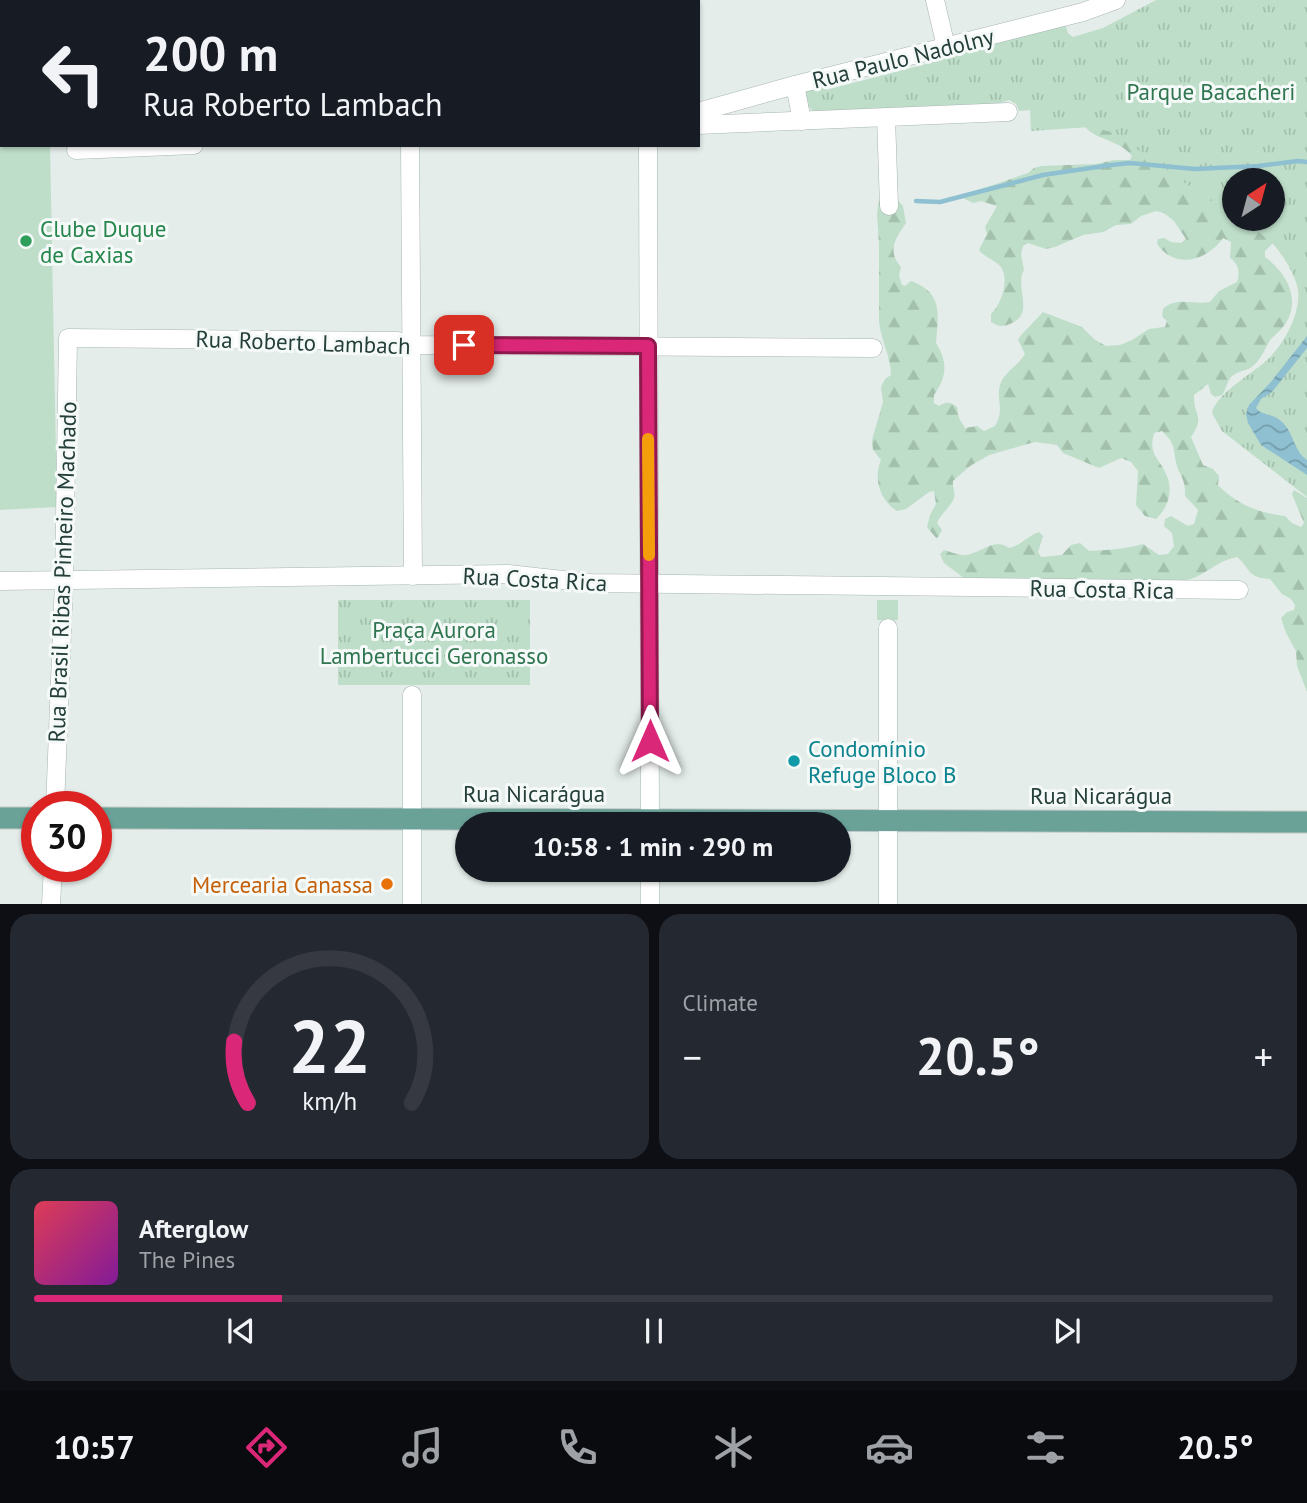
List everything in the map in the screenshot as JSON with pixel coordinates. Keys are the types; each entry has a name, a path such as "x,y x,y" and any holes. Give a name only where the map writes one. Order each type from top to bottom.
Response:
{"main road":[{"path":"0,818 21,818"},
{"name":"Rua Nicarágua","path":"112,818 455,820"},
{"name":"Rua Nicarágua","path":"851,820 1307,822"}],"street":[{"path":"934,0 946,47"},
{"name":"Rua Paulo Nadolny","path":"700,112 1112,2"},
{"path":"795,85 802,121"},
{"path":"700,125 1008,112"},
{"path":"886,117 889,206"},
{"path":"76,150 129,147"},
{"path":"410,147 413,576"},
{"path":"648,147 650,812"},
{"name":"Rua Roberto Lambach","path":"68,338 397,341 412,345 873,348"},
{"name":"Rua Brasil Ribas Pinheiro Machado","path":"56,791 64,581 68,338"},
{"name":"Rua Costa Rica","path":"0,581 508,574 590,583 1239,590"},
{"path":"888,628 888,904"},
{"path":"412,695 412,904"},
{"path":"51,904 52,882"},
{"path":"650,882 650,904"}],"green space":[{"name":"Parque Bacacheri","path":"1156,0 1307,0 1307,497 1222,431 1212,413 1226,392 1265,362 1278,347 1297,309 1298,290 1292,272 1276,247 1256,231 1285,231 1285,168 1222,168 1222,209 1112,132 1090,127 1031,131 1030,110 1019,111 1016,104 1009,100 997,104 819,112 803,102 805,90 823,81 826,90 930,63 928,54 1064,21 1068,33 1073,37 1103,28"},
{"path":"1095,119 1222,198 1222,231 1266,231 1275,241 1265,251 1265,257 1279,270 1289,286 1292,304 1290,314 1258,361 1252,367 1231,377 1222,395 1215,397 1211,394 1208,384 1194,395 1198,424 1191,437 1203,465 1213,469 1219,476 1218,485 1240,502 1266,513 1285,516 1301,527 1304,523 1292,494 1294,490 1307,498 1307,692 1297,666 1296,651 1281,618 1294,610 1295,605 1270,579 1253,575 1237,557 1190,579 1150,583 965,579 944,563 940,554 944,550 964,555 998,544 1009,548 1039,532 1043,536 1038,552 1041,557 1062,555 1071,545 1080,543 1089,551 1143,544 1159,555 1168,554 1174,546 1172,533 1164,526 1165,519 1171,516 1188,526 1194,524 1198,510 1185,496 1173,445 1162,431 1154,433 1152,447 1168,480 1170,492 1164,510 1156,519 1145,516 1136,505 1138,471 1131,462 1121,458 1099,468 1063,453 1057,445 1035,442 989,455 970,466 953,481 954,498 937,523 942,530 937,539 927,527 936,504 934,491 906,509 897,511 882,495 878,482 881,460 873,450 872,440 883,402 881,387 891,375 879,320 877,213 879,201 884,194 893,195 903,206 906,223 894,245 894,256 901,267 899,276 902,285 905,286 911,281 922,286 937,306 936,343 943,357 944,376 934,395 934,403 939,406 948,403 957,407 965,428 977,426 984,431 995,426 1000,410 1000,385 1025,354 1018,340 1043,312 1082,327 1106,346 1120,345 1149,329 1165,327 1167,321 1162,316 1163,309 1168,305 1179,302 1210,302 1219,291 1237,282 1238,269 1230,258 1231,242 1223,238 1200,257 1182,260 1173,257 1157,244 1158,239 1181,243 1186,239 1174,221 1164,213 1156,211 1141,216 1131,224 1116,225 1103,232 1083,235 1055,247 1046,249 1028,243 1023,246 1022,312 1019,318 1006,325 999,326 991,322 991,314 1003,292 1004,273 996,262 979,250 987,234 985,227 997,206 981,201 973,203 963,198 963,195 1041,166 1130,160 1132,156 1127,150 1093,134 1084,125"},
{"name":"Clube Duque de Caxias","path":"0,147 50,147 57,507 0,510"},
{"name":"Praça Aurora Lambertucci Geronasso","path":"338,600 530,600 530,685 338,685"},
{"path":"877,600 898,600 898,620 877,620"}],"water":[{"path":"1307,336 1307,348 1256,408 1278,418 1289,430 1302,456 1307,460 1307,475 1261,445 1248,423 1246,414 1249,405"}],"waterway":[{"path":"916,201 940,202 1043,175 1130,163 1195,169 1307,162"}],"slow traffic":[{"path":"648,439 649,555"}],"place":[{"name":"Clube Duque de Caxias","path":"26,241"},
{"name":"Condomínio Refuge Bloco B","path":"794,761"},
{"name":"Mercearia Canassa","path":"387,884"}],"route":[{"path":"464,345 648,346 650,741"}]}
